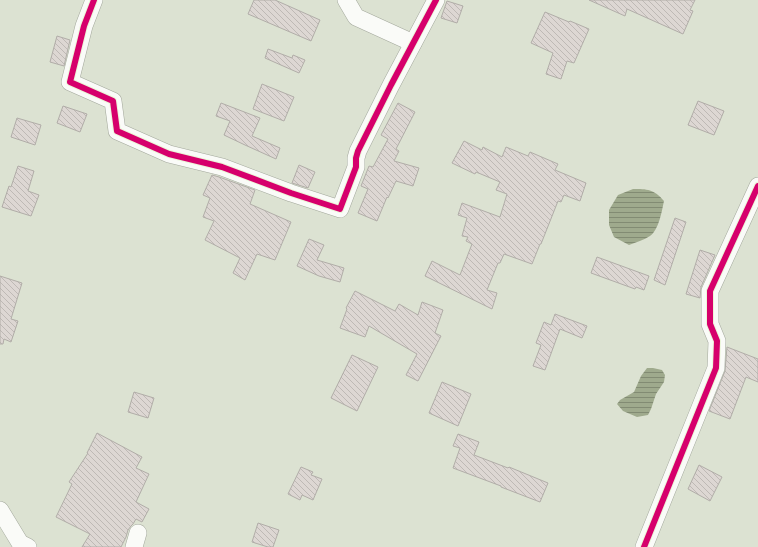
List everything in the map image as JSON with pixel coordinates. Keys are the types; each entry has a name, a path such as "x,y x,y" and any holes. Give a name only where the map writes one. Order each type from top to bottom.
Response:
{"street":[{"path":"94,0 84,26 70,82 113,101 117,131 169,154 222,167 291,193 340,209 356,167 358,150 436,0"},
{"path":"346,0 356,17 413,43"},
{"path":"644,547 716,368 717,341 710,324 710,291 758,186"},
{"path":"0,510 20,543 28,547"}],"shaded area":[{"path":"633,189 650,190 664,201 660,220 653,233 645,239 629,245 614,237 609,225 609,210 618,195"},
{"path":"647,368 662,370 665,375 664,382 656,394 648,415 637,417 623,411 617,404 620,400 634,392 641,376"}],"building":[{"path":"254,0 275,0 320,20 311,41 248,14"},
{"path":"589,0 695,0 690,10 693,11 683,34 627,9 625,16"},
{"path":"447,1 463,6 457,23 441,18"},
{"path":"545,12 589,29 574,63 567,61 561,79 546,74 553,53 531,43"},
{"path":"57,36 70,40 64,66 50,62"},
{"path":"268,49 292,58 293,55 305,60 299,73 265,58"},
{"path":"262,84 294,97 284,121 253,109"},
{"path":"698,101 724,111 714,135 688,125"},
{"path":"221,103 260,118 252,136 280,148 276,159 224,135 230,121 216,116"},
{"path":"398,103 415,112 396,149 399,151 394,161 419,168 413,186 396,181 388,198 387,197 377,221 358,213 368,189 361,186 369,166 373,167 388,139 381,135"},
{"path":"63,106 87,114 80,132 57,123"},
{"path":"17,118 41,125 35,145 11,137"},
{"path":"464,141 482,150 483,147 502,157 506,147 528,156 530,152 558,164 555,170 586,183 580,201 564,195 561,202 558,201 532,264 504,254 500,263 498,263 487,290 497,293 492,309 425,276 432,261 460,275 472,244 466,241 468,237 462,236 467,218 458,215 462,203 500,217 507,194 496,190 500,182 476,172 475,174 452,163"},
{"path":"299,165 315,172 308,188 292,183"},
{"path":"18,166 34,171 28,191 39,195 31,216 2,207"},
{"path":"212,175 255,190 250,204 291,222 275,260 257,254 245,280 233,273 240,258 205,240 214,221 203,217 210,198 203,195"},
{"path":"675,218 686,222 665,285 654,280"},
{"path":"309,239 324,245 317,260 344,268 340,282 319,276 297,266"},
{"path":"700,250 715,255 701,287 700,298 686,294"},
{"path":"597,257 649,276 644,290 636,287 635,289 591,273"},
{"path":"0,276 22,283 11,319 18,321 11,342 4,339 3,344 0,344"},
{"path":"355,291 395,311 399,304 418,315 422,302 443,310 435,333 441,336 418,381 406,375 417,354 369,326 365,337 340,328 347,309 346,308"},
{"path":"555,314 587,326 582,338 560,329 545,370 533,366 541,345 536,343 544,322 551,325"},
{"path":"727,347 758,359 758,382 746,377 730,419 709,411 725,371"},
{"path":"352,355 378,367 357,411 331,398"},
{"path":"442,382 471,394 458,426 429,413"},
{"path":"134,392 154,398 148,418 128,412"},
{"path":"97,433 142,457 136,468 149,474 136,502 149,509 142,522 136,519 128,530 121,547 82,547 90,534 56,517 72,484 69,482 88,453"},
{"path":"458,434 479,442 474,455 548,483 540,502 453,468 460,448 453,446"},
{"path":"699,465 722,477 710,501 688,489"},
{"path":"301,467 313,472 311,475 322,479 313,500 302,495 300,500 288,494"},
{"path":"258,523 279,530 273,547 252,542"}],"cycle path":[{"path":"94,0 84,26 70,82 113,101 117,131 169,154 222,167 291,193 340,209 356,167 358,151 436,0"},
{"path":"644,547 716,368 717,341 710,324 710,291 758,186"}]}
